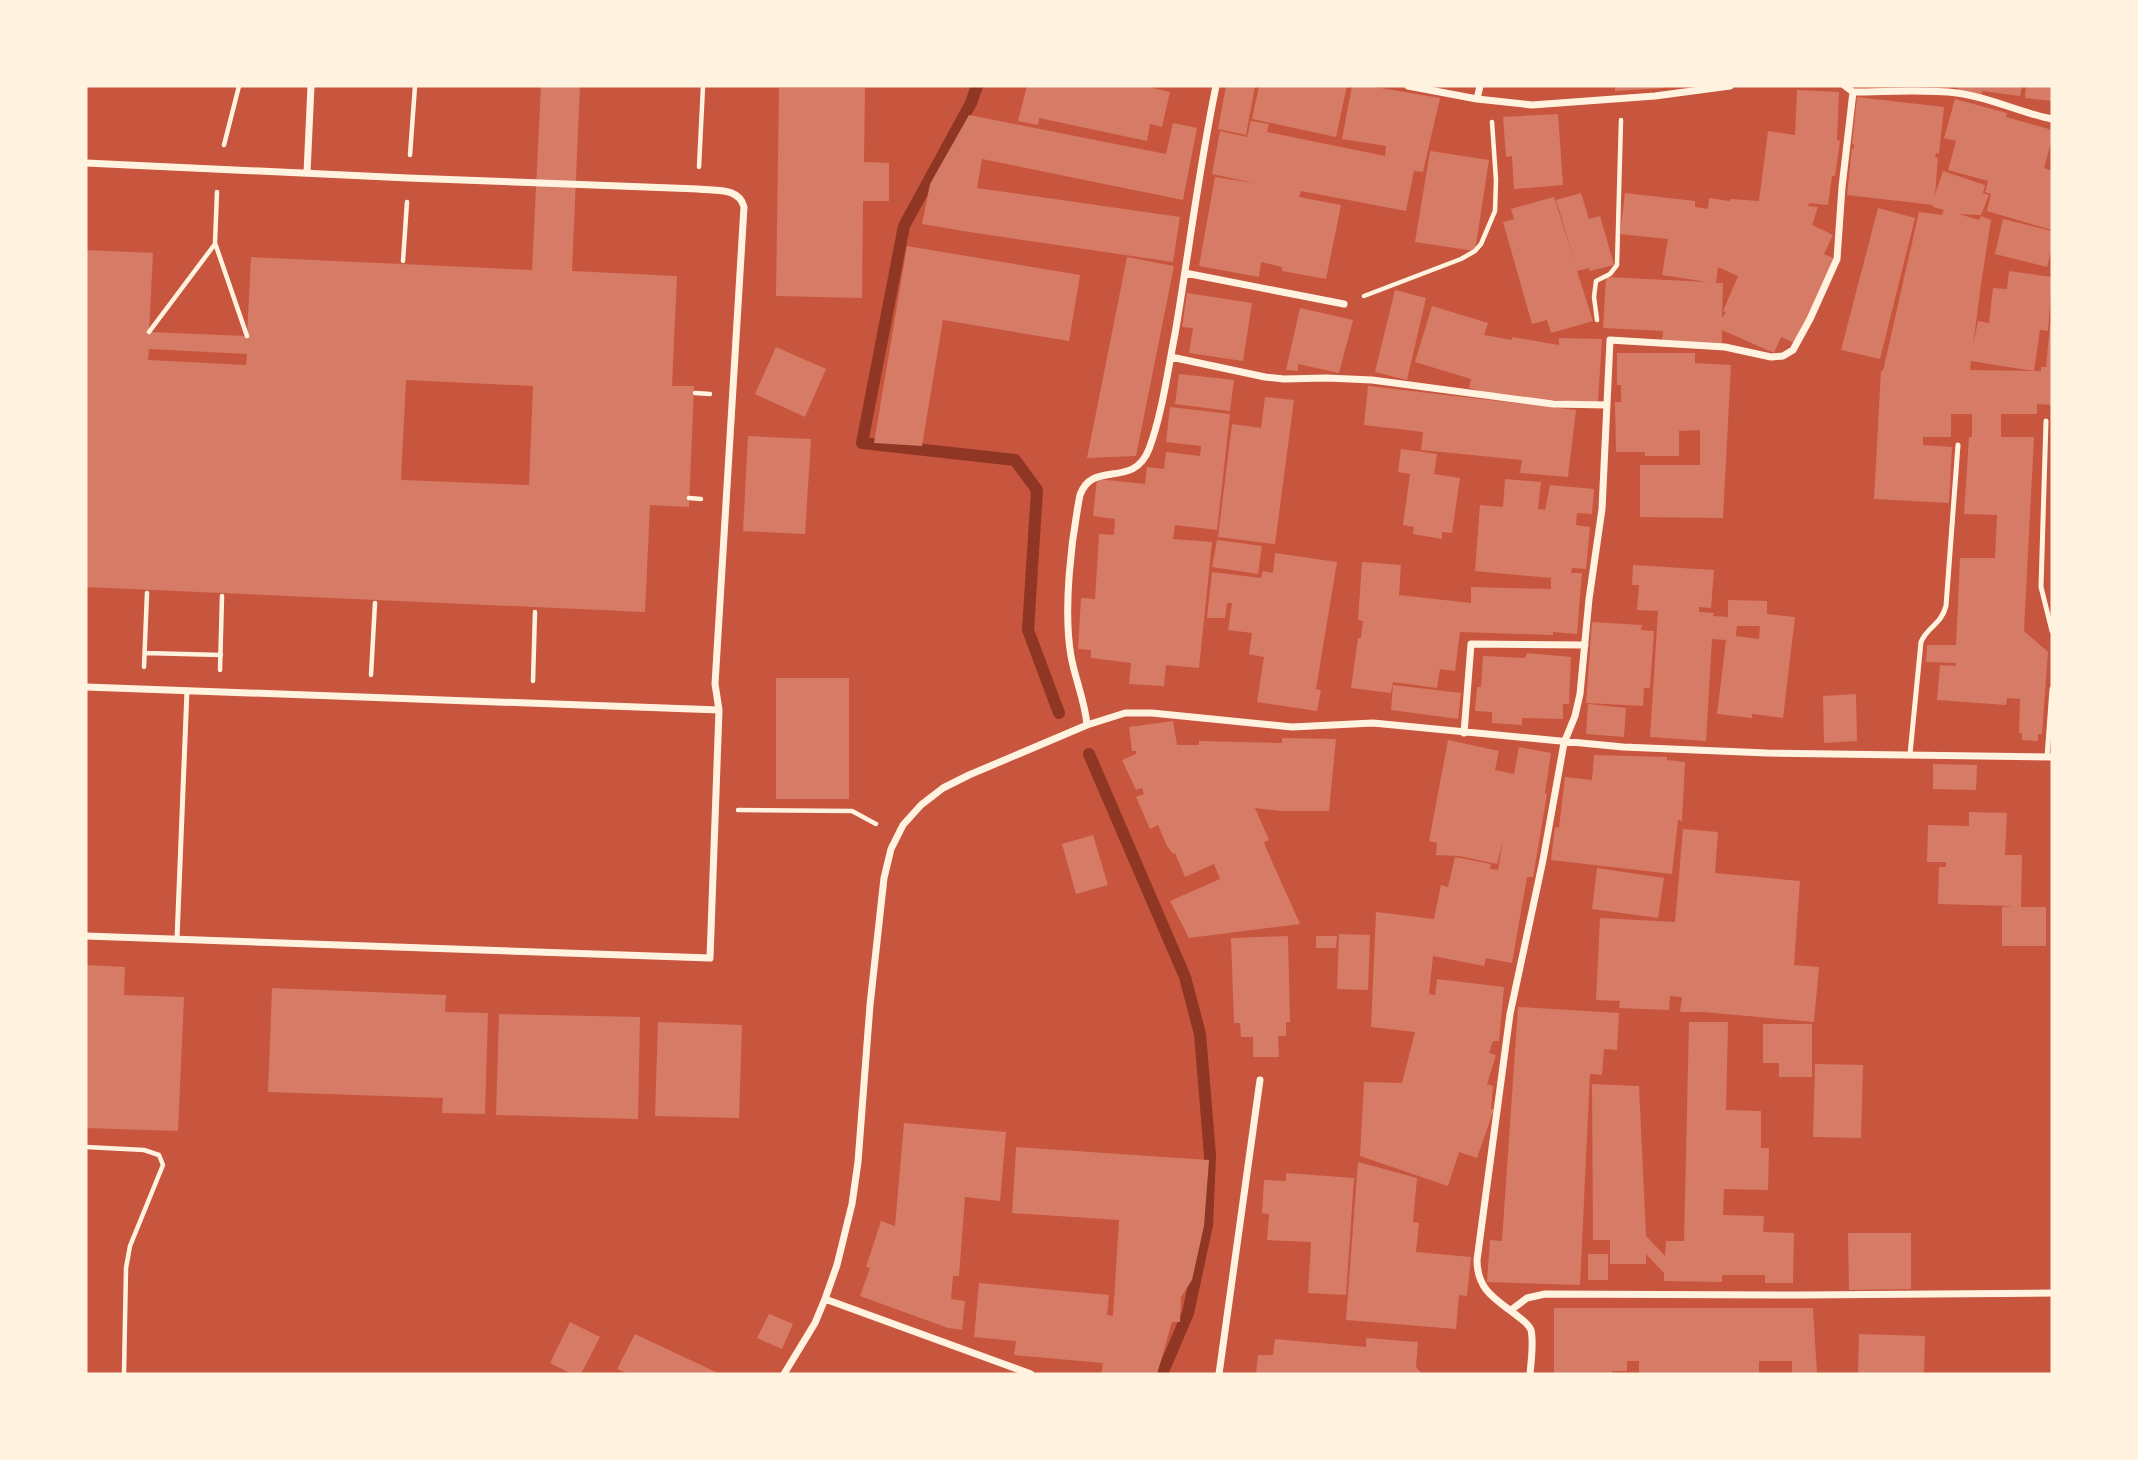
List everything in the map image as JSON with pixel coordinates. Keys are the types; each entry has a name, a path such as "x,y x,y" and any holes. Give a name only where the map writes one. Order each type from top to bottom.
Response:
{"street":[{"path":"307,173 311,86"},
{"path":"1087,724 1071,656 1069,631 1071,567 1080,495 1083,485 1090,478 1131,470 1141,464 1155,431 1171,357 1216,86"},
{"path":"1408,86 1477,99 1532,104 1621,99 1730,86"},
{"path":"1477,99 1480,86"},
{"path":"1845,86 1853,92 1958,93 2052,119"},
{"path":"1530,1374 1530,1329 1481,1284 1477,1273 1477,1260 1510,1014 1543,860 1564,743 1577,705 1602,509 1610,340 1725,347 1771,357 1783,356 1793,350 1837,259 1853,92"},
{"path":"86,163 698,189 737,193 742,198 744,207 715,684 719,710 710,958 86,936"},
{"path":"1185,273 1344,304"},
{"path":"1171,357 1265,377 1294,380 1327,377 1372,380 1541,402 1607,405"},
{"path":"1464,733 1471,644 1585,645"},
{"path":"86,687 719,710"},
{"path":"784,1374 815,1323 825,1299 842,1246 855,1183 884,878 891,849 911,815 943,788 969,775 1087,724 1125,713 1152,713 1292,727 1373,723 1564,743 1767,753 2050,757"},
{"path":"1219,1374 1260,1080"},
{"path":"1511,1310 1527,1298 1545,1294 1802,1296 2052,1293"},
{"path":"825,1299 1031,1374"}],"lane":[{"path":"2046,421 2041,587 2052,631"},
{"path":"1910,754 1921,642 1923,636 1940,622 1946,606 1958,446"},
{"path":"2050,757 2052,688"},
{"path":"177,939 187,690"}],"path":[{"path":"239,86 217,170 215,243 247,336"},
{"path":"403,261 415,86"},
{"path":"698,189 703,86"},
{"path":"1610,340 1600,330 1594,289 1596,281 1610,274 1617,265 1621,99"},
{"path":"1344,304 1461,258 1475,251 1481,244 1491,222 1496,201 1491,129 1493,101"},
{"path":"149,332 215,243"},
{"path":"142,689 146,593"},
{"path":"220,692 222,596"},
{"path":"370,697 375,604"},
{"path":"532,703 535,612"},
{"path":"145,653 220,655"},
{"path":"716,809 852,811 897,836"},
{"path":"86,1147 144,1150 159,1155 163,1165 130,1246 126,1268 124,1374"}],"building":[{"path":"541,86 580,86 572,271 677,276 672,386 694,386 689,507 650,505 645,612 86,587 86,250 153,253 149,332 247,336 251,257 532,270","holes":["149,349 247,354 246,365 148,360","406,380 533,386 529,485 401,480"]},
{"path":"1027,86 1154,86 1153,88 1170,92 1162,127 1150,124 1147,141 1039,118 1038,125 1018,121"},
{"path":"1226,86 1255,86 1246,135 1218,129"},
{"path":"1259,86 1347,86 1336,137 1252,119"},
{"path":"1352,86 1369,86 1440,98 1423,172 1414,171 1406,211 1301,191 1299,197 1341,205 1326,279 1282,271 1282,267 1261,262 1259,277 1199,266 1215,177 1254,183 1212,174 1220,131 1247,137 1251,121 1269,124 1267,132 1385,156 1386,146 1342,139"},
{"path":"1615,86 1664,86 1665,88 1615,91"},
{"path":"1958,86 2022,86 2020,96 1982,91 1982,94 1958,90"},
{"path":"2026,86 2052,86 2052,101 2025,98"},
{"path":"779,88 865,88 864,162 889,163 889,201 863,201 862,298 776,296"},
{"path":"1797,90 1839,92 1837,140 1840,141 1828,205 1809,203 1808,206 1818,207 1812,225 1833,235 1824,254 1835,259 1797,344 1781,337 1774,353 1722,330 1722,345 1662,343 1663,331 1603,328 1606,277 1708,282 1662,275 1668,239 1620,234 1625,193 1695,201 1695,207 1708,209 1709,198 1759,201 1768,131 1795,135","holes":["1718,267 1738,276 1723,311 1726,312 1722,318 1723,283 1716,283"]},
{"path":"1857,97 1944,107 1939,154 1936,153 1935,157 1938,158 1935,195 1943,171 1985,185 1983,193 1989,195 1981,215 1959,214 1979,220 1981,216 1991,220 1973,346 1978,321 1989,323 1993,288 2007,289 2009,271 2052,277 2048,331 2040,330 2034,371 2041,371 2041,367 2046,367 2052,324 2052,405 2037,404 2037,414 2001,414 2001,437 2034,437 2024,631 2048,652 2042,734 2038,734 2038,741 2022,740 2022,733 2019,733 2020,699 2007,698 2006,705 1937,700 1940,665 1956,666 1956,663 1926,662 1927,645 1956,645 1960,558 1995,558 1997,515 1964,514 1972,414 1951,414 1951,437 1923,437 1923,445 1952,447 1949,503 1874,499 1881,371 1919,212 1942,215 1944,210 1933,205 1847,195 1852,148 1854,149 1852,144","holes":["1971,361 2034,371 1970,370"]},
{"path":"1955,99 2007,113 2006,117 2052,130 2044,168 2052,171 2052,230 1987,211 1991,194 1985,192 1988,181 1948,170 1956,141 1944,138"},
{"path":"1558,114 1563,185 1514,189 1512,156 1506,157 1503,117"},
{"path":"969,115 1166,154 1173,123 1197,128 1183,200 982,159 977,188 1180,217 1173,262 922,224 930,184"},
{"path":"1430,151 1489,160 1475,251 1415,242"},
{"path":"1581,193 1589,219 1600,216 1614,265 1577,271 1593,321 1551,333 1547,320 1532,324 1503,222 1514,219 1511,209 1554,197 1576,266 1556,200"},
{"path":"1878,208 1915,218 1880,359 1841,350"},
{"path":"2003,219 2052,231 2052,247 2047,267 1995,254"},
{"path":"907,246 1080,275 1069,341 943,320 922,446 874,443"},
{"path":"1127,257 1174,266 1136,456 1087,458"},
{"path":"1395,290 1426,298 1407,380 1375,372"},
{"path":"1187,293 1252,303 1243,361 1189,353 1193,328 1182,327"},
{"path":"1432,306 1488,323 1484,335 1559,345 1559,338 1602,339 1598,402 1551,400 1498,393 1497,396 1469,388 1471,379 1415,362"},
{"path":"1300,308 1353,320 1339,373 1298,364 1298,371 1286,370"},
{"path":"776,347 826,369 805,417 755,394"},
{"path":"1617,353 1695,353 1695,363 1731,365 1723,518 1640,517 1640,465 1700,465 1700,430 1679,431 1679,456 1645,456 1645,452 1616,452 1615,402 1621,402 1621,385 1617,385"},
{"path":"1179,374 1234,380 1230,411 1175,404"},
{"path":"1368,386 1576,410 1568,477 1520,473 1522,460 1421,450 1423,432 1364,425"},
{"path":"1265,397 1294,400 1275,544 1218,537 1232,424 1261,428"},
{"path":"1170,407 1230,414 1217,530 1175,525 1173,539 1212,542 1199,668 1166,665 1164,686 1129,684 1131,663 1091,658 1091,650 1078,649 1081,598 1095,599 1099,534 1114,535 1115,519 1093,516 1097,479 1145,484 1147,467 1164,469 1166,452 1200,456 1201,446 1166,442"},
{"path":"748,436 811,439 805,534 743,531"},
{"path":"1401,449 1437,454 1434,474 1460,478 1452,533 1442,532 1442,539 1413,534 1414,527 1403,525 1410,474 1398,472"},
{"path":"1505,479 1541,482 1538,509 1545,510 1550,485 1594,489 1592,514 1577,513 1576,525 1590,527 1586,569 1572,568 1571,573 1582,573 1577,634 1460,632 1455,671 1440,669 1437,688 1393,682 1391,693 1351,688 1363,621 1358,620 1362,562 1401,565 1399,595 1471,603 1471,587 1551,589 1551,578 1475,571 1480,505 1503,507"},
{"path":"1217,540 1262,546 1258,574 1212,567"},
{"path":"1275,553 1337,562 1316,689 1321,690 1317,711 1257,702 1264,657 1249,654 1252,633 1228,630 1232,603 1227,603 1225,618 1207,618 1212,572 1261,578 1263,571 1273,573"},
{"path":"1633,565 1714,570 1711,608 1699,607 1699,612 1728,617 1728,600 1767,601 1767,614 1795,617 1783,718 1752,714 1752,718 1717,714 1726,640 1712,639 1706,741 1650,737 1658,611 1637,610 1639,585 1632,585","holes":["1737,626 1760,626 1759,639 1736,636"]},
{"path":"1592,622 1642,625 1641,630 1654,631 1650,688 1644,688 1643,706 1586,703"},
{"path":"1527,653 1571,657 1569,704 1563,704 1563,719 1522,718 1522,725 1492,723 1492,712 1475,711 1477,687 1481,687 1483,656 1525,658"},
{"path":"776,678 849,678 849,799 776,799"},
{"path":"1393,685 1461,693 1458,719 1391,710"},
{"path":"1856,694 1857,741 1824,743 1823,696"},
{"path":"1588,704 1626,708 1624,737 1586,734"},
{"path":"1173,721 1177,745 1199,745 1199,741 1282,743 1282,738 1336,739 1329,811 1255,808 1269,840 1264,842 1266,848 1300,924 1189,938 1170,901 1220,879 1214,864 1185,877 1175,853 1167,846 1158,825 1150,829 1136,797 1144,794 1142,788 1136,790 1122,760 1136,754 1136,751 1132,751 1129,727"},
{"path":"1448,740 1499,751 1495,770 1514,774 1519,747 1551,753 1533,877 1527,877 1512,963 1486,958 1484,966 1433,956 1429,994 1435,995 1437,979 1504,987 1499,1041 1493,1041 1489,1053 1496,1055 1487,1084 1493,1086 1491,1109 1494,1109 1477,1158 1459,1152 1448,1186 1360,1156 1364,1082 1402,1083 1415,1032 1371,1027 1376,912 1434,919 1441,885 1448,887 1455,857 1491,864 1490,869 1498,870 1503,840 1497,864 1459,856 1436,855 1437,843 1429,841"},
{"path":"1594,755 1667,757 1667,760 1685,762 1682,821 1678,820 1672,874 1551,860 1555,827 1559,828 1565,777 1592,780"},
{"path":"1933,764 1977,765 1976,790 1933,789"},
{"path":"1969,812 2007,813 2005,855 2022,855 2021,907 2046,907 2046,946 2002,946 2002,907 2013,906 1938,904 1939,867 1946,867 1946,862 1927,862 1928,825 1969,826"},
{"path":"1683,829 1718,832 1715,873 1800,881 1794,965 1819,967 1814,1022 1680,1012 1682,997 1670,996 1669,1010 1619,1008 1620,1001 1596,1000 1600,918 1675,922"},
{"path":"1093,835 1108,885 1076,894 1062,844"},
{"path":"1597,868 1664,878 1658,918 1592,909"},
{"path":"1339,934 1370,935 1368,990 1337,989"},
{"path":"1288,936 1290,1022 1286,1022 1286,1036 1278,1036 1279,1057 1253,1057 1253,1037 1241,1037 1240,1023 1234,1023 1231,938"},
{"path":"1316,936 1337,936 1336,948 1316,948"},
{"path":"86,965 125,967 124,995 184,997 178,1131 86,1128"},
{"path":"272,988 446,995 445,1012 488,1013 485,1114 442,1113 443,1098 268,1092"},
{"path":"1518,1007 1619,1013 1617,1050 1604,1049 1602,1075 1590,1074 1580,1285 1487,1282 1490,1240 1502,1241"},
{"path":"499,1014 640,1017 638,1119 496,1115"},
{"path":"658,1022 742,1025 739,1118 655,1116"},
{"path":"1689,1022 1728,1022 1726,1110 1761,1111 1761,1148 1769,1148 1768,1190 1724,1189 1723,1215 1764,1216 1763,1232 1794,1233 1793,1283 1765,1283 1765,1275 1722,1275 1722,1282 1664,1281 1664,1273 1646,1254 1646,1264 1610,1264 1610,1240 1593,1240 1592,1084 1639,1086 1646,1236 1665,1256 1666,1241 1684,1241"},
{"path":"1763,1024 1812,1024 1812,1077 1779,1077 1779,1063 1763,1063"},
{"path":"1815,1064 1863,1065 1861,1138 1813,1137"},
{"path":"904,1123 1006,1132 1000,1201 965,1197 959,1276 953,1276 951,1299 965,1301 962,1330 948,1328 860,1296 881,1221 895,1226"},
{"path":"1016,1147 1209,1160 1204,1226 1192,1280 1181,1297 1180,1322 1172,1322 1157,1374 1101,1374 1103,1363 1014,1355 1016,1341 974,1337 979,1283 1109,1295 1107,1315 1113,1316 1119,1220 1012,1213"},
{"path":"1358,1162 1417,1178 1413,1222 1419,1223 1416,1252 1471,1257 1467,1296 1459,1295 1456,1329 1346,1320"},
{"path":"1286,1173 1354,1178 1346,1295 1308,1293 1311,1242 1267,1240 1269,1214 1262,1213 1264,1180 1286,1181"},
{"path":"1848,1233 1911,1233 1911,1289 1849,1290"},
{"path":"1588,1254 1608,1254 1608,1280 1588,1280"},
{"path":"1554,1308 1813,1308 1817,1374 1792,1374 1792,1361 1759,1361 1759,1374 1639,1374 1639,1361 1627,1361 1627,1371 1612,1371 1612,1374 1554,1374"},
{"path":"769,1314 793,1324 782,1349 757,1338"},
{"path":"570,1322 600,1337 581,1374 572,1374 550,1363"},
{"path":"635,1334 720,1374 628,1374 617,1369"},
{"path":"1859,1334 1925,1336 1924,1374 1858,1374"},
{"path":"1366,1338 1418,1342 1416,1367 1422,1374 1256,1374 1258,1355 1273,1355 1275,1339 1366,1347"}],"waterway":[{"path":"977,86 971,103 904,226 862,443 1015,460 1037,490 1028,630 1059,713"},
{"path":"1089,754 1185,977 1200,1034 1210,1155 1207,1225 1188,1313 1162,1374"}]}
